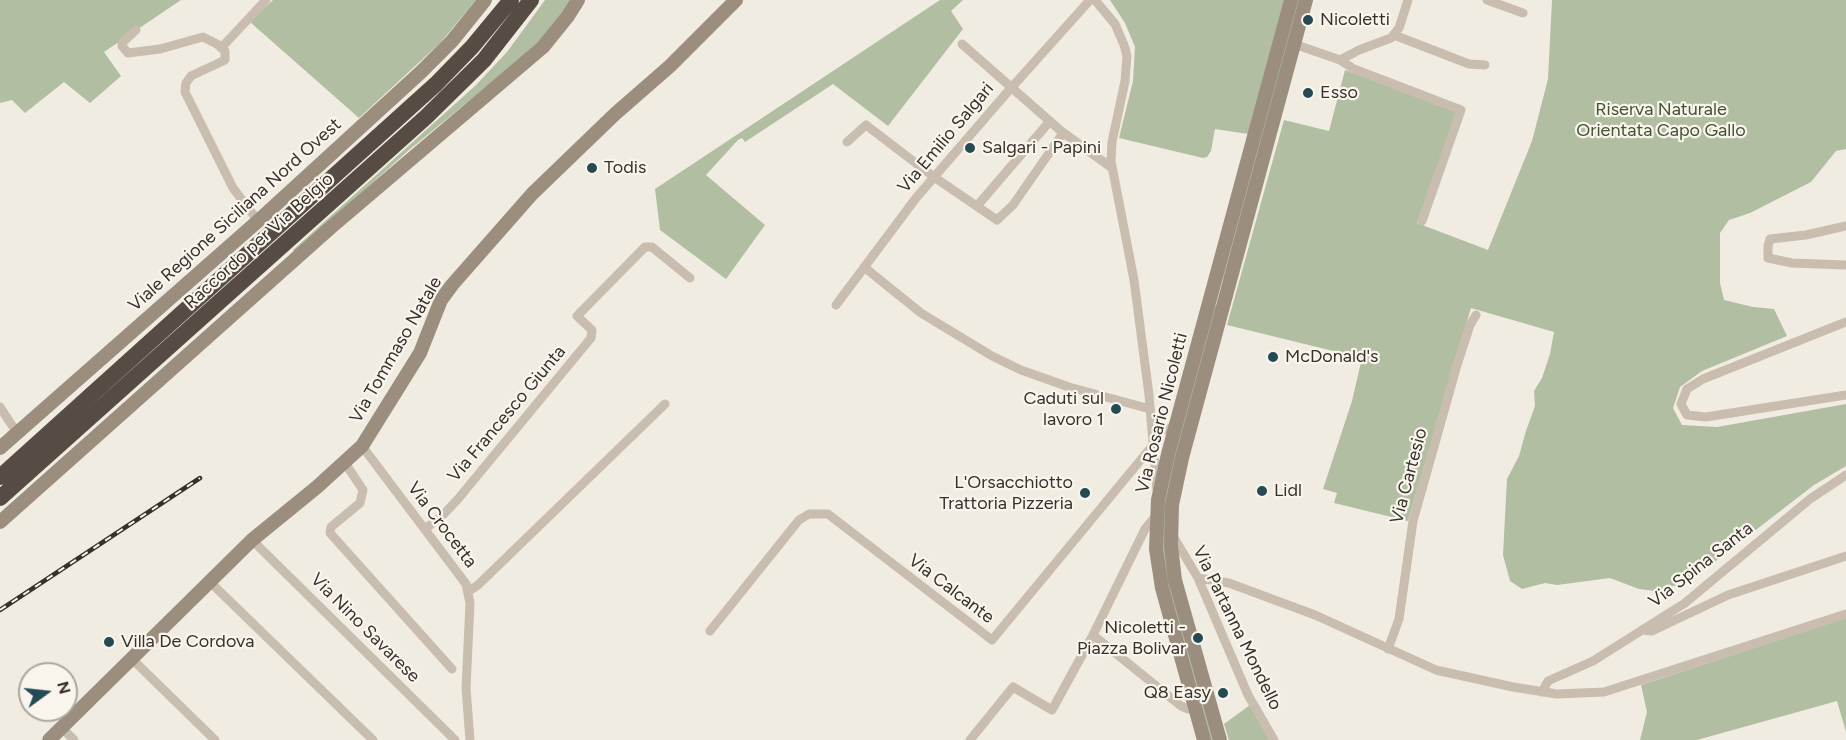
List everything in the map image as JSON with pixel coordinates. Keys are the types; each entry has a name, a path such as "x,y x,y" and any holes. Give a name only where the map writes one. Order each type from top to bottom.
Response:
{"highway":[{"name":"Raccordo per Via Belgio","path":"0,477 436,84 472,47 511,0"},
{"name":"Raccordo per Via Belgio","path":"0,498 426,117 484,60 531,0"},
{"path":"0,462 48,425 172,315 241,260"}],"street":[{"path":"222,47 266,0"},
{"name":"Viale Regione Siciliana Nord Ovest","path":"0,448 258,221 421,72 452,41 485,0"},
{"path":"0,522 338,221 535,54 557,32 578,0"},
{"name":"Via Tommaso Natale","path":"49,740 252,540 345,463 362,446 420,353 441,300 452,285 532,194 615,114 670,66 735,0"},
{"name":"Via Emilio Salgari","path":"836,305 934,177 1090,0"},
{"path":"1095,0 1115,24 1127,56 1125,81 1112,142 1112,168 1134,280 1150,409 1158,500"},
{"name":"Via Rosario Nicoletti","path":"1204,740 1162,588 1156,549 1156,516 1176,424 1291,0"},
{"name":"Via Rosario Nicoletti","path":"1220,740 1176,585 1171,558 1170,530 1176,481 1306,0"},
{"path":"1340,60 1394,35 1400,28 1408,0"},
{"path":"1487,0 1522,13"},
{"path":"136,30 122,43 128,54 160,50 203,37 222,47 226,54 225,60 194,74 186,83 185,92 233,188 258,221"},
{"path":"1394,35 1469,64 1485,65"},
{"path":"962,44 1063,133 1112,168"},
{"path":"1294,44 1340,60 1354,69 1461,110 1422,221"},
{"path":"977,206 1050,121"},
{"path":"846,142 866,125 934,177 997,220 1013,205 1063,133"},
{"path":"1846,226 1806,235 1770,239 1768,258 1792,262 1846,265"},
{"name":"Via Francesco Giunta","path":"425,529 458,499 591,339 592,330 577,316 645,248 656,250 690,278"},
{"path":"1219,266 1218,275 1223,282 1227,281 1233,269"},
{"path":"864,267 921,313 992,356 1021,370 1069,387 1150,409"},
{"path":"1208,305 1213,300 1219,301 1221,314"},
{"name":"Via Cartesio","path":"1388,649 1399,619 1413,521 1457,365 1470,325 1476,315"},
{"path":"1846,322 1703,379 1687,389 1681,404 1687,416 1706,417 1846,395"},
{"path":"468,591 478,585 666,404"},
{"path":"0,407 17,433"},
{"path":"1151,421 1157,428 1163,430 1176,424"},
{"name":"Via Calcante","path":"710,631 799,520 809,514 828,514 992,640 1153,445"},
{"name":"Via Crocetta","path":"362,446 460,576 468,591 470,603 466,688 470,740"},
{"path":"345,463 363,490 360,503 331,527 330,533 452,669"},
{"name":"Via Spina Santa","path":"1542,692 1548,681 1593,661 1685,603 1810,498 1846,475"},
{"path":"970,740 1013,687 1053,710 1093,635 1144,529 1156,516"},
{"name":"Via Partanna Mondello","path":"1170,530 1198,578 1248,695 1274,740"},
{"name":"Via Nino Savarese","path":"252,540 455,740"},
{"path":"1642,630 1652,631 1728,595 1846,556"},
{"path":"1198,578 1228,583 1315,615 1436,670 1542,692 1575,694 1604,692 1846,614"},
{"path":"210,582 372,740"},
{"path":"1093,635 1181,706 1196,709"},
{"path":"131,658 214,740"},
{"path":"62,727 74,740"}],"green space":[{"path":"0,0 181,0 104,52 121,76 90,103 64,82 25,113 12,100 0,103"},
{"path":"273,0 476,0 441,42 359,118 250,22"},
{"path":"545,0 571,0 563,14 538,44 409,150 295,252 293,250 476,85 507,52"},
{"path":"940,0 963,0 951,11 963,29 888,126 833,84 745,142 742,138 738,140 706,175 765,225 726,279 660,230 655,189"},
{"path":"1110,0 1284,0 1248,134 1215,129 1211,151 1207,157 1203,158 1119,138 1133,81 1135,47 1125,23"},
{"path":"1297,0 1302,0 1225,278 1223,278"},
{"name":"Riserva Naturale Orientata Capo Gallo","path":"1552,0 1846,0 1846,149 1836,151 1811,182 1750,213 1729,220 1720,233 1720,283 1724,300 1774,309 1787,336 1702,371 1680,387 1673,408 1682,425 1717,427 1846,404 1846,466 1814,485 1685,583 1655,591 1639,589 1610,578 1557,585 1545,583 1522,589 1510,581 1503,555 1507,479 1519,456 1535,406 1534,391 1542,378 1554,332 1471,308 1408,521 1334,503 1337,493 1323,489 1352,401 1362,358 1227,325 1284,120 1329,131 1345,70 1457,112 1417,223 1488,250 1532,141 1548,79"},
{"path":"1214,306 1217,306 1180,444 1168,573 1215,740 1210,740 1169,597 1162,559 1163,495"},
{"path":"1846,618 1846,732 1837,701 1697,740 1640,740 1647,712 1641,685"},
{"path":"1250,705 1270,740 1229,740 1224,724"}],"railway":[{"path":"0,610 200,478"}],"place":[{"name":"Nicoletti","path":"1308,20"},
{"name":"Esso","path":"1308,93"},
{"name":"Salgari - Papini","path":"970,148"},
{"name":"Todis","path":"592,168"},
{"name":"McDonald's","path":"1273,357"},
{"name":"Caduti sul lavoro 1","path":"1116,409"},
{"name":"Lidl","path":"1262,491"},
{"name":"L'Orsacchiotto Trattoria Pizzeria","path":"1085,493"},
{"name":"Nicoletti - Piazza Bolivar","path":"1198,638"},
{"name":"Villa De Cordova","path":"109,642"},
{"name":"Q8 Easy","path":"1223,693"}]}
